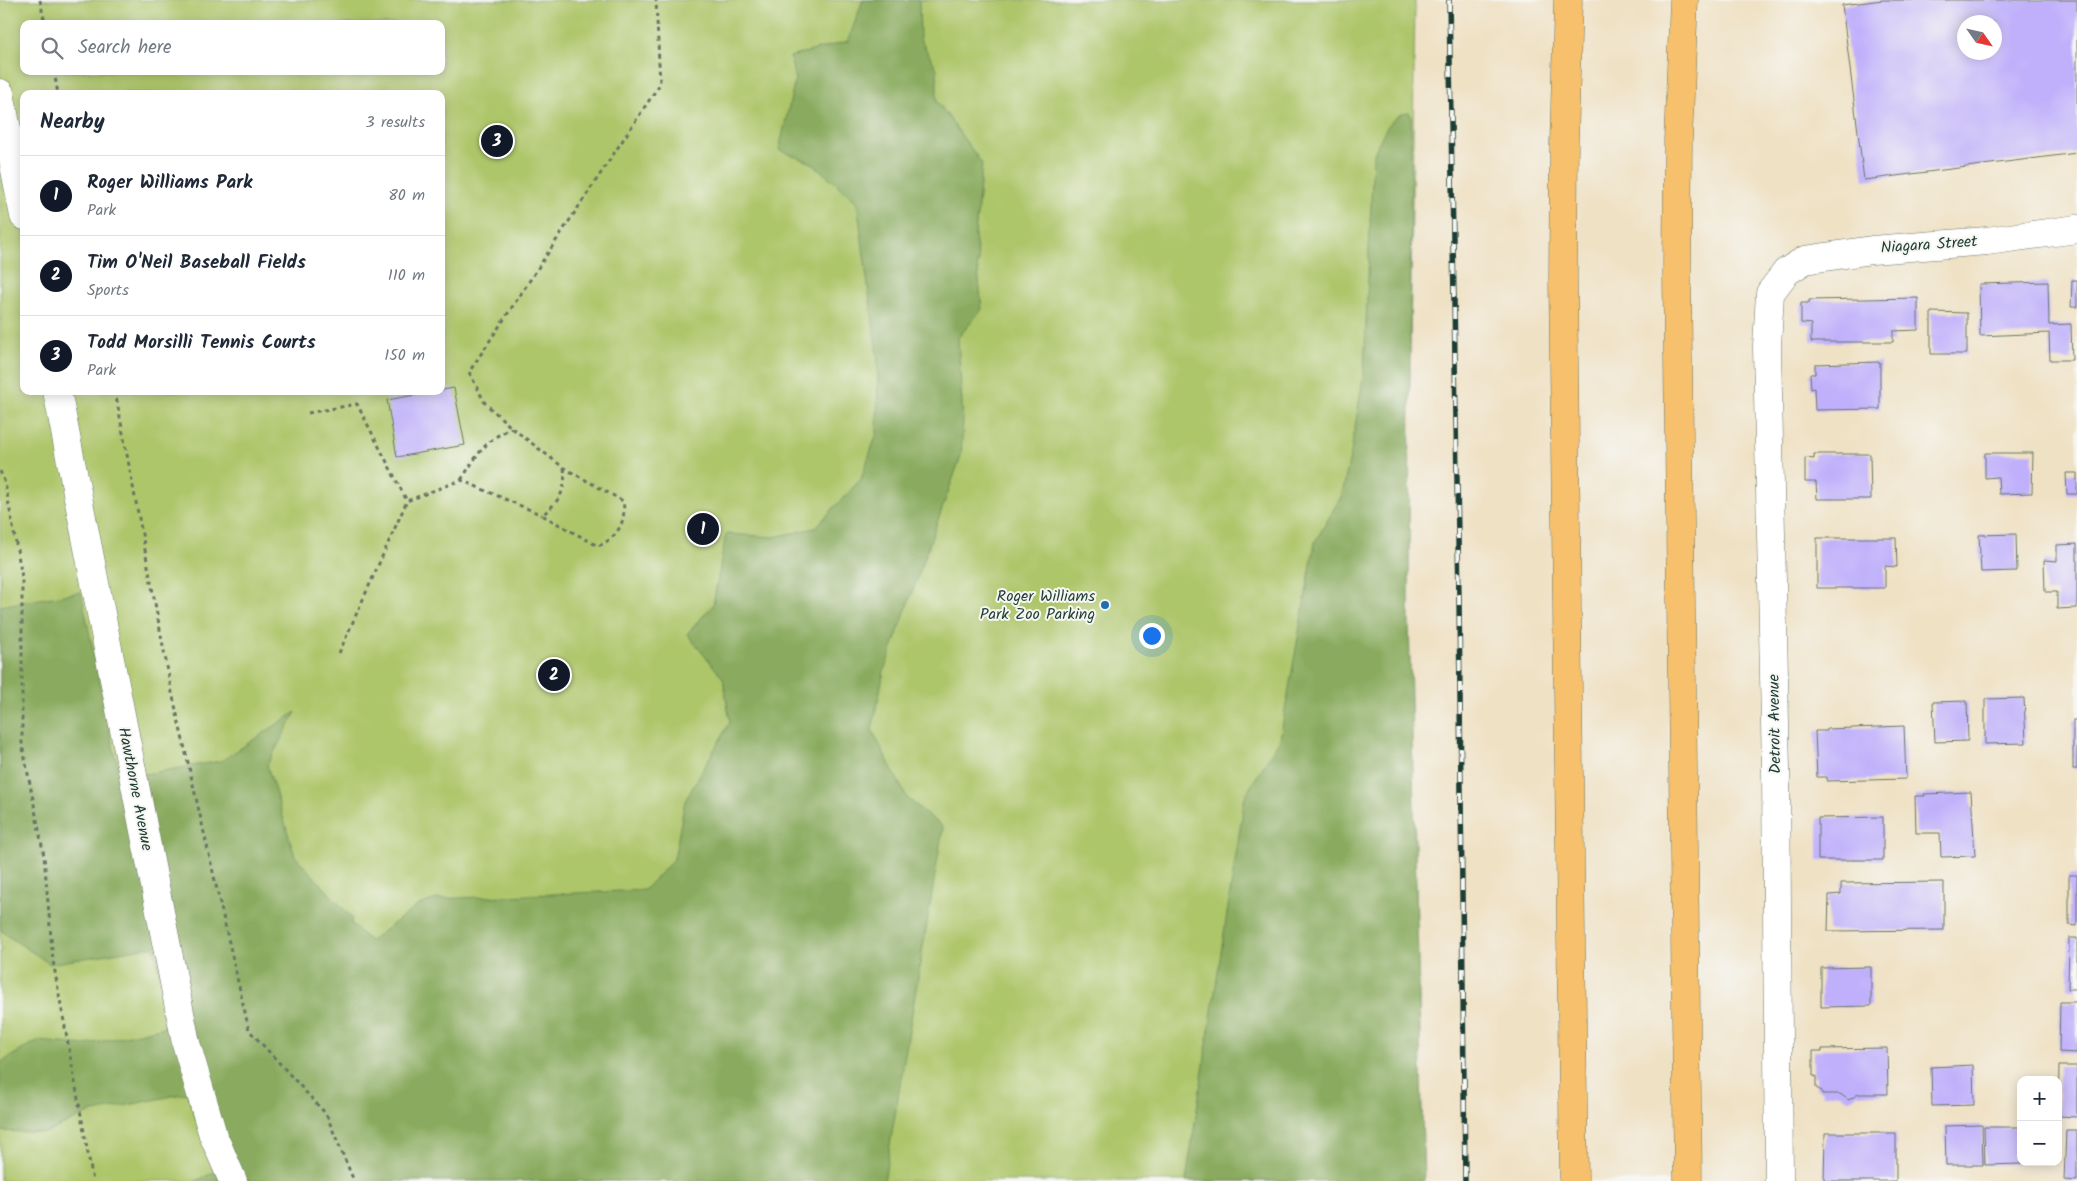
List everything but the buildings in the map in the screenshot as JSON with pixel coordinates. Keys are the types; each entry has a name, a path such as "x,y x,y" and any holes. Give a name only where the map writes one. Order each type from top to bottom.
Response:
{"highway":[{"path":"1568,0 1563,279 1574,1181"},
{"path":"1684,0 1678,140 1677,274 1688,1181"}],"street":[{"path":"0,93 20,196"},
{"name":"Niagara Street","path":"1786,272 1805,260 1872,250 1987,241 2077,229"},
{"name":"Detroit Avenue","path":"1779,1181 1776,770 1767,346 1770,293 1786,272"},
{"name":"Hawthorne Avenue","path":"58,395 186,1044 213,1135 233,1181"}],"path":[{"path":"40,0 43,20"},
{"path":"461,480 542,515 598,546 610,541 619,529 625,513 623,501 564,468 512,428 485,403 469,372 660,84 656,0"},
{"path":"55,75 57,90"},
{"path":"116,395 171,688 249,1030 326,1114 354,1181"},
{"path":"308,413 356,404 408,501"},
{"path":"339,653 408,501 461,480 481,450 496,435 512,428"},
{"path":"542,515 553,507 560,496 566,482 564,468"},
{"path":"0,471 22,577 22,743 44,856 52,961 93,1181"}],"green space":[{"path":"0,0 1415,0 1409,422 1274,1181 0,1181"},
{"path":"863,0 919,0 920,39 937,69 937,101 982,164 975,236 982,309 958,338 963,420 961,456 884,671 872,730 907,798 943,827 884,1181 195,1181 215,1172 187,1093 89,1113 46,1133 0,1131 0,1063 37,1041 86,1045 169,1026 154,946 50,964 0,929 0,606 81,592 114,752 122,778 221,761 296,712 267,765 295,856 352,918 351,924 370,941 419,905 437,899 644,890 674,859 685,801 730,722 723,678 687,634 713,605 726,534 774,537 815,528 861,479 877,433 878,362 857,202 812,163 779,150 795,80 790,57 848,41"},
{"path":"1409,112 1411,118 1409,621 1424,1181 1186,1181 1245,796 1280,739 1315,542 1342,495 1351,452 1364,371 1373,156 1382,135 1390,123 1402,114"}],"railway":[{"path":"1449,0 1459,598 1465,1181"}],"place":[{"name":"Todd Morsilli Tennis Courts","path":"497,141"},
{"name":"Roger Williams Park","path":"703,529"},
{"name":"Roger Williams Park Zoo Parking","path":"1105,605"},
{"name":"Tim O'Neil Baseball Fields","path":"554,675"}]}
